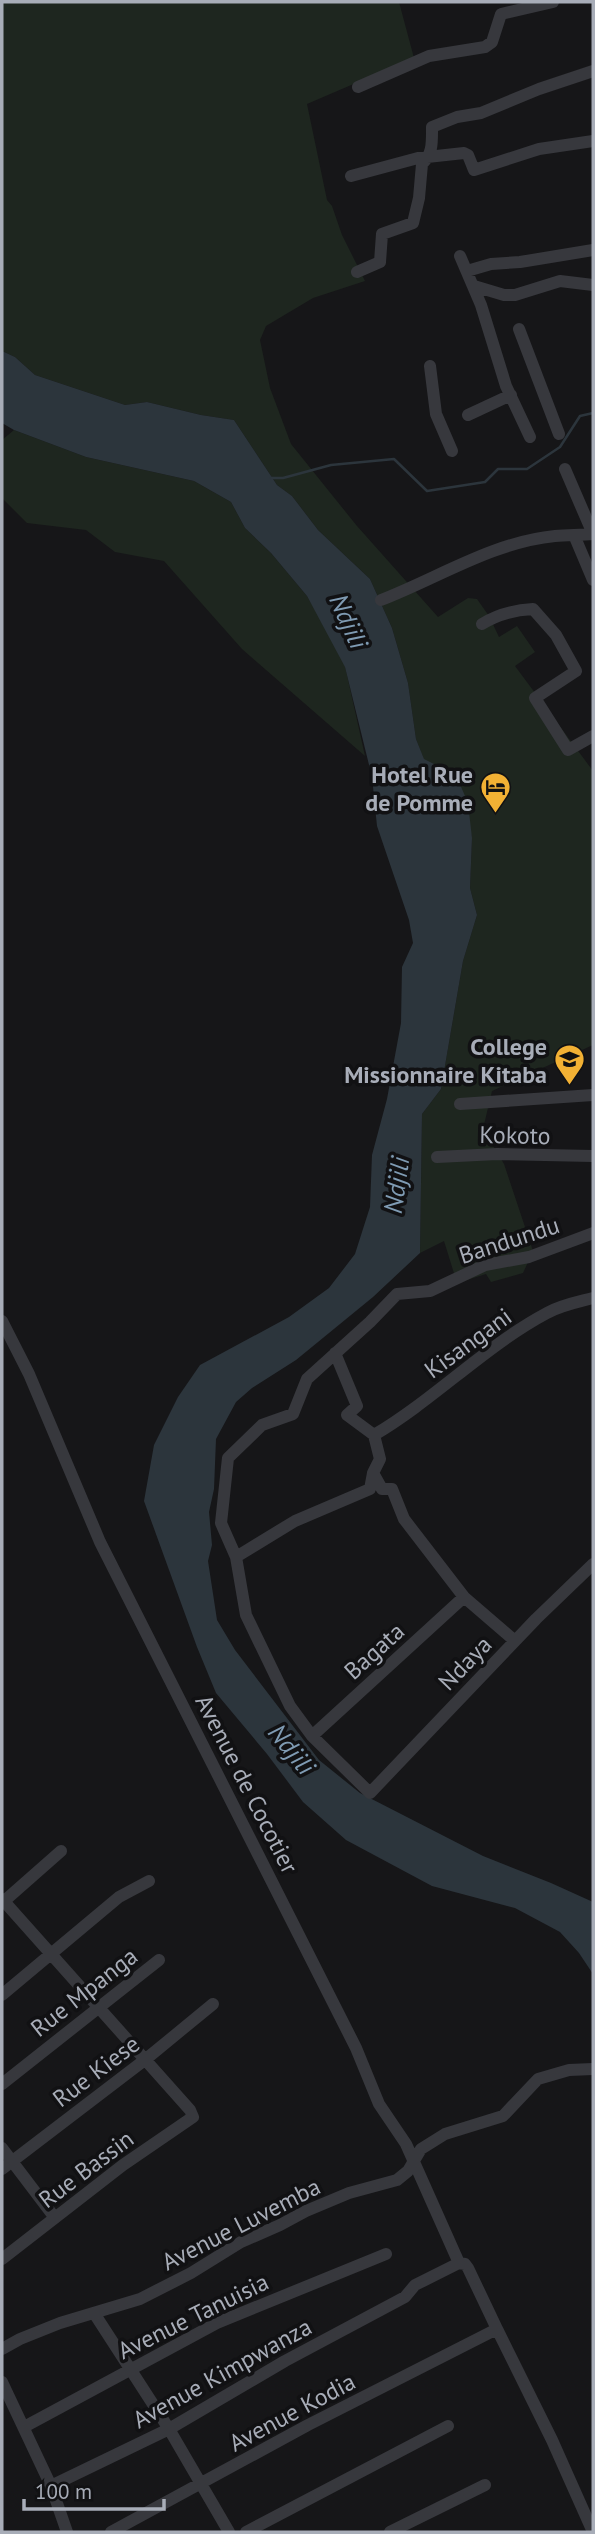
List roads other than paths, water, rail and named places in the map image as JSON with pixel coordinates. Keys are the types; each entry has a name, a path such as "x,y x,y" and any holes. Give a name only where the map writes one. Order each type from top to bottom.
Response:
{"street":[{"path":"358,87 429,56 485,47 492,42 500,14 553,2"},
{"path":"357,272 380,262 382,234 413,223 419,198 422,164 428,158 431,148 432,127 457,117 481,113 539,89 593,71"},
{"path":"351,176 418,158 464,153 468,155 474,170 539,149 593,141"},
{"path":"467,271 491,264 593,250"},
{"path":"460,256 474,286 511,395 530,438"},
{"path":"474,286 504,295 514,295 560,281 593,285"},
{"path":"519,329 559,434"},
{"path":"430,366 436,414 452,451"},
{"path":"468,415 511,395"},
{"path":"381,600 503,548 554,536 593,534 565,469"},
{"path":"574,536 593,580"},
{"path":"482,624 500,614 533,609 556,635 576,671 535,698 568,750 593,736"},
{"path":"460,1104 593,1095"},
{"name":"Kokoto","path":"437,1157 497,1154 593,1156"},
{"name":"Bandundu","path":"335,1353 397,1294 430,1291 485,1265 528,1257 593,1233"},
{"name":"Kisangani","path":"374,1434 407,1415 498,1344 549,1311 593,1298"},
{"name":"Avenue de Cocotier","path":"2,1321 29,1374 105,1552 356,2048 379,2104 396,2127 414,2162 459,2263 468,2268 552,2440 593,2532"},
{"path":"236,1557 295,1521 370,1489 373,1473 380,1459 374,1434 347,1415 357,1406 335,1353 307,1379 293,1414 262,1425 228,1458 221,1523 236,1557 246,1615 290,1706 312,1736"},
{"path":"373,1473 382,1489 392,1489 404,1519 464,1597 515,1641"},
{"name":"Ndaya","path":"312,1736 370,1793 515,1641 593,1564"},
{"name":"Bagata","path":"312,1736 464,1597"},
{"path":"61,1851 2,1901 146,2059"},
{"path":"2,1995 119,1897 149,1881"},
{"name":"Rue Mpanga","path":"2,2084 159,1961"},
{"name":"Rue Kiese","path":"7,2165 213,2004"},
{"name":"Rue Bassin","path":"2,2259 123,2165 193,2117 146,2059"},
{"name":"Avenue Luvemba","path":"2,2349 50,2327 140,2299 191,2273 241,2242 306,2211 349,2193 397,2180 408,2171 421,2149 445,2134 503,2116 538,2079 569,2070 593,2069"},
{"path":"2,2148 7,2165 55,2218"},
{"name":"Avenue Tanuisia","path":"24,2427 217,2323 386,2254"},
{"name":"Avenue Kimpwanza","path":"51,2486 169,2429 285,2361 405,2297 415,2285 459,2263"},
{"path":"94,2313 169,2429 229,2532"},
{"name":"Avenue Kodia","path":"111,2532 309,2425 497,2329"},
{"path":"2,2384 51,2486 67,2532"},
{"path":"246,2532 448,2426"},
{"path":"390,2532 485,2485"}],"water":[{"name":"Ndjili","path":"2,351 15,357 35,375 125,405 147,402 234,420 277,485 292,496 318,530 370,579 392,628 408,683 416,739 424,759 456,775 468,803 472,838 470,888 477,915 463,961 441,1089 422,1114 420,1253 373,1297 296,1360 252,1388 236,1402 216,1439 214,1489 209,1512 212,1545 208,1561 217,1620 235,1650 319,1760 360,1793 483,1856 593,1902 593,1974 560,1932 515,1908 432,1886 346,1840 303,1802 216,1693 197,1647 144,1501 154,1445 178,1397 200,1365 289,1317 329,1288 355,1254 370,1207 372,1155 387,1099 401,1023 402,967 413,943 409,920 377,826 372,777 345,667 307,596 271,553 245,528 231,502 194,481 86,457 2,423"}],"waterway":[{"path":"271,478 283,478 331,465 394,459 427,491 485,482 498,469 527,469 560,447 580,416 593,413"}],"place":[{"name":"Hotel Rue de Pomme","path":"496,815"},
{"name":"College Missionnaire Kitaba","path":"570,1087"}]}
